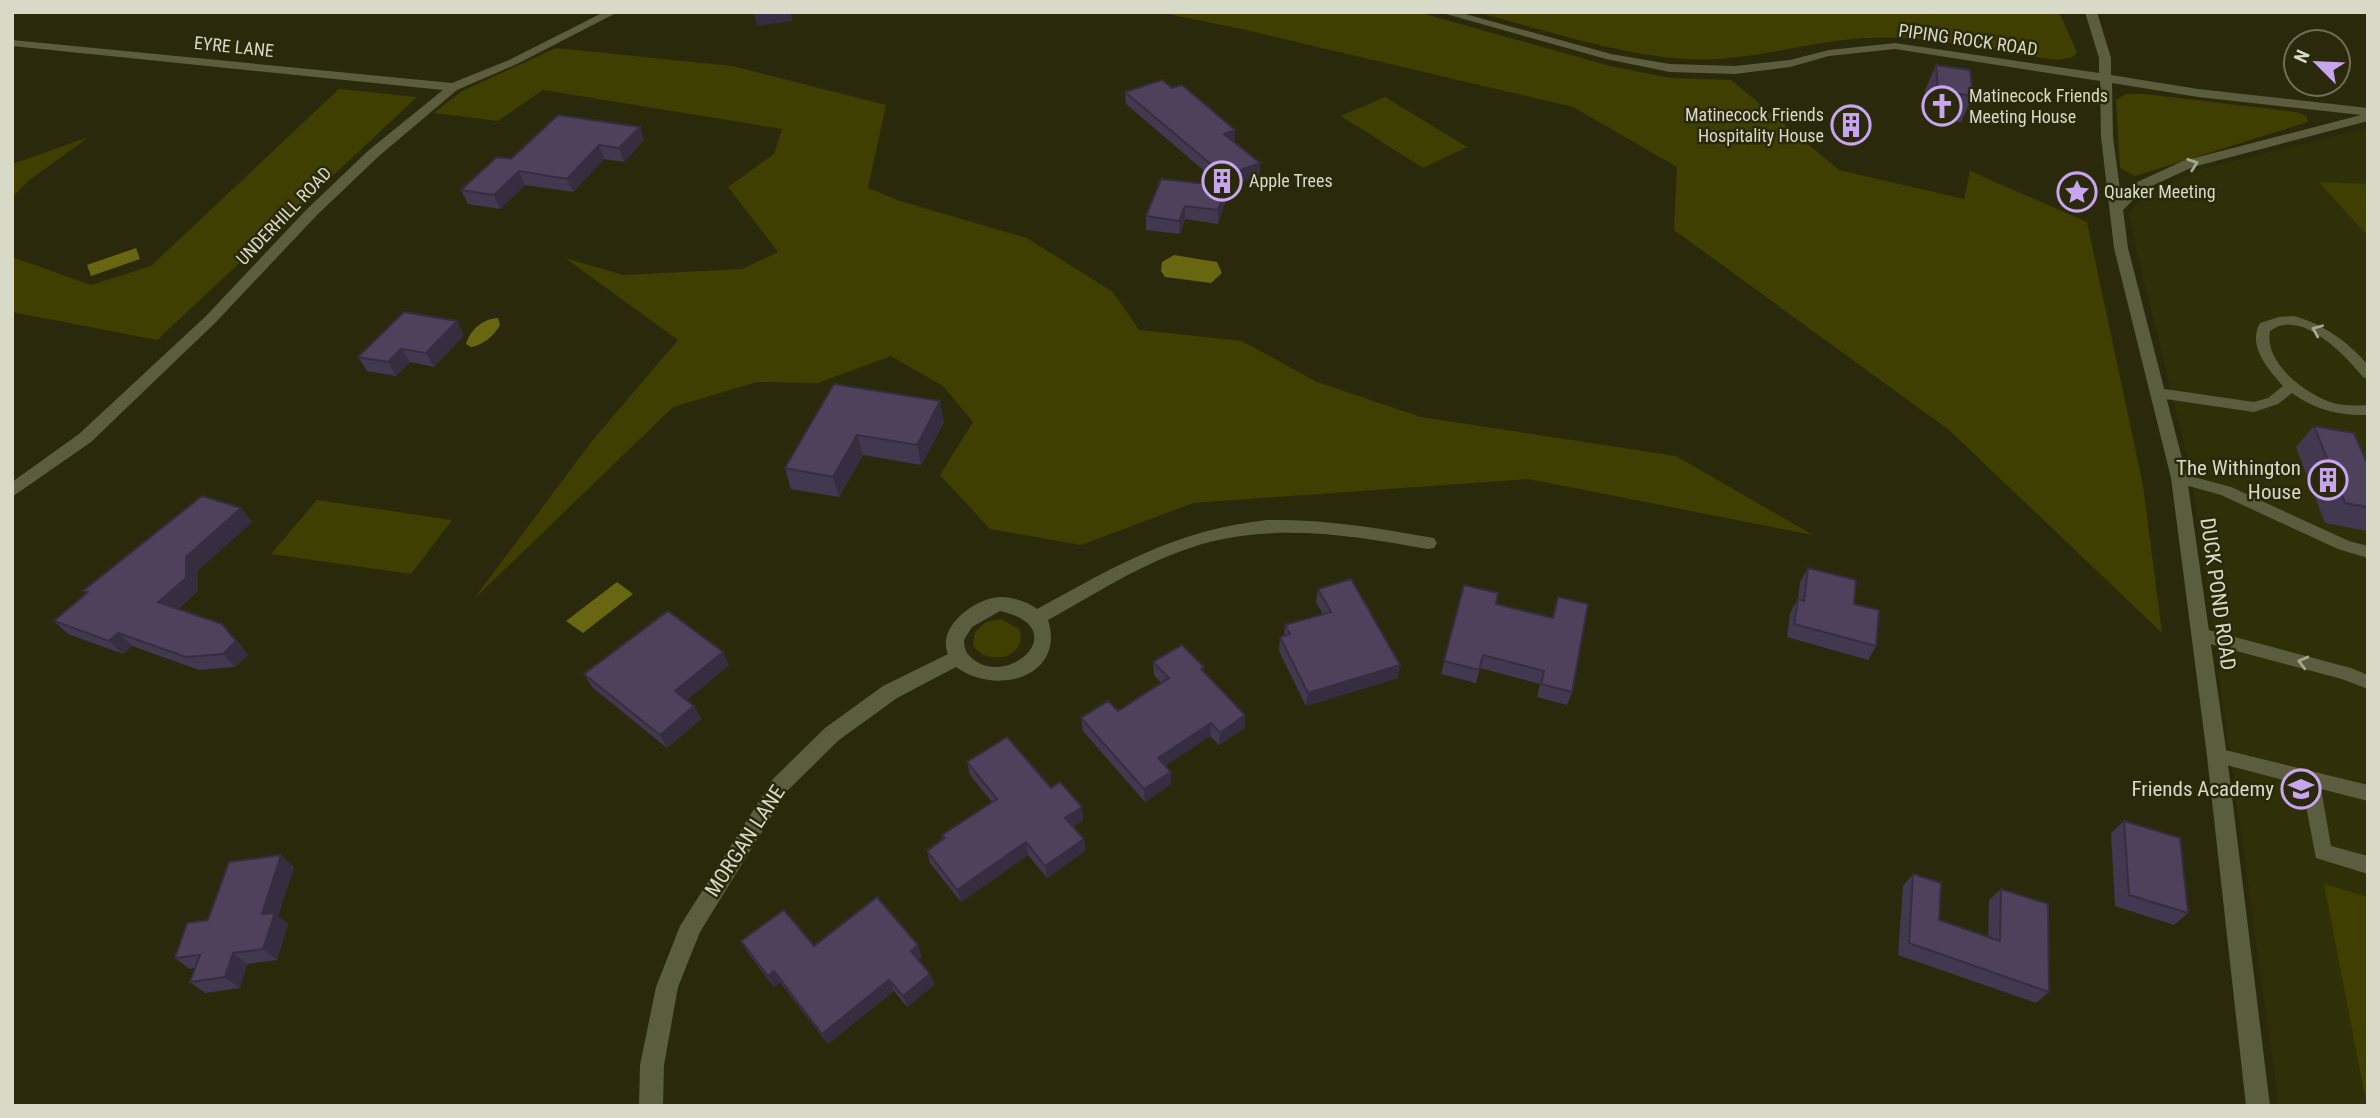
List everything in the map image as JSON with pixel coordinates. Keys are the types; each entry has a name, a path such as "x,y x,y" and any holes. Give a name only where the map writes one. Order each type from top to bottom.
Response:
{"street":[{"name":"UNDERHILL ROAD","path":"12,491 85,438 211,319 374,153 453,87 513,62 613,12"},
{"name":"PIPING ROCK ROAD","path":"1444,12 1610,57 1670,68 1735,70 1790,63 1829,53 1895,46 2106,79 2368,114"},
{"name":"DUCK POND ROAD","path":"2091,12 2105,58 2107,137 2120,248 2179,478 2217,756 2258,1106"},
{"name":"EYRE LANE","path":"12,43 453,87"},
{"path":"2115,211 2138,187 2188,164 2368,114"},
{"path":"1037,618 1170,548 1211,535 1258,527 1305,525 1338,527 1428,543"},
{"path":"1000,604 1028,610 1037,618 1043,626 1043,645 1030,663 1018,670 990,675 966,666 959,657 955,646 957,634 973,613 1000,604"},
{"name":"MORGAN LANE","path":"650,1106 652,1065 667,988 691,926 780,785 832,734 881,699 959,657"}],"lane":[{"path":"2368,374 2349,349 2334,337 2295,322 2274,321 2264,326 2261,334 2262,346 2279,374 2291,387 2312,400 2331,407 2353,412 2368,410"},
{"path":"2158,393 2255,407 2273,401 2291,387"},
{"path":"2179,478 2226,491 2344,545 2368,552"},
{"path":"2200,635 2345,673 2368,682"},
{"path":"2217,756 2310,781 2368,793"},
{"path":"2310,781 2323,852 2368,865"}],"shaded area":[{"path":"1158,12 1418,12 1610,66 1670,78 1731,80 1839,170 1964,199 1970,171 2087,222 2143,485 2162,633 1949,430 1674,230 1677,167 1573,107 1233,27"},
{"path":"1476,12 2059,12 2077,52 2073,57 2058,60 1940,41 1868,38 1730,58 1684,59 1631,52"},
{"path":"556,48 732,66 886,105 868,188 900,201 1027,238 1113,292 1139,330 1242,341 1317,382 1421,417 1676,456 1813,535 1528,479 1193,503 1081,545 990,529 940,475 973,422 943,386 891,356 818,383 757,382 673,407 473,600 592,441 678,340 565,258 623,275 742,269 778,252 728,187 774,154 782,129 543,90 498,121 434,113 462,91"},
{"path":"339,89 417,97 157,340 12,312 12,257 91,285 151,266"},
{"path":"2126,94 2296,112 2306,116 2308,122 2135,176 2120,168 2116,100"},
{"path":"1385,97 1467,147 1423,168 1341,116"},
{"name":"Friends Academy","path":"2368,128 2368,1106 2279,1106 2191,472 2128,214 2146,194 2194,171"},
{"path":"89,137 28,181 12,198 12,164"},
{"path":"2319,182 2368,184 2368,235 2366,234"},
{"path":"136,248 140,259 91,276 87,265"},
{"path":"1174,255 1217,262 1222,273 1211,283 1165,277 1161,271 1162,262"},
{"path":"498,318 500,325 488,339 471,347 466,344 477,326"},
{"path":"317,500 452,520 411,574 271,554"},
{"path":"617,582 633,594 583,633 566,621"},
{"path":"1001,619 1019,629 1021,639 1018,647 1005,656 987,656 979,652 973,645 975,632 986,622"},
{"path":"2324,884 2368,897 2368,1106 2367,1106"}],"building":[{"path":"1936,65 1970,70 1973,96 1938,91"},
{"path":"1162,80 1172,88 1182,85 1235,130 1224,134 1260,163 1225,176 1125,92"},
{"path":"558,115 640,127 619,148 599,145 567,179 519,171 494,195 461,190 497,157 511,159"},
{"path":"1161,179 1226,186 1218,210 1185,206 1179,221 1146,216"},
{"path":"404,312 457,321 426,353 401,349 388,362 358,357"},
{"path":"834,384 940,401 917,445 857,435 833,477 785,468"},
{"path":"2314,426 2354,433 2368,465 2368,507 2345,503"},
{"path":"202,496 241,508 186,557 186,578 158,602 222,624 236,641 223,654 186,657 118,633 109,641 54,621 88,592 83,591"},
{"path":"1808,568 1856,580 1854,604 1879,610 1876,646 1794,624 1798,599 1804,601"},
{"path":"1351,579 1400,665 1308,693 1280,637 1290,634 1285,625 1331,612 1318,589"},
{"path":"1464,585 1498,593 1496,604 1553,618 1558,597 1588,604 1572,692 1541,684 1544,671 1483,655 1479,670 1444,661"},
{"path":"668,611 723,652 675,691 694,706 660,735 584,674"},
{"path":"1182,645 1245,715 1220,733 1211,723 1158,758 1171,772 1144,789 1081,718 1108,701 1118,711 1169,678 1153,662"},
{"path":"1007,737 1051,788 1060,782 1082,807 1065,818 1084,839 1045,866 1026,842 957,890 927,851 945,838 942,835 997,799 967,762"},
{"path":"2124,821 2180,838 2188,913 2129,895"},
{"path":"281,855 262,914 275,913 263,949 233,953 225,977 190,982 200,955 175,958 187,923 208,920 229,862"},
{"path":"1913,874 1941,883 1939,920 2000,941 2001,889 2048,904 2049,992 1909,943"},
{"path":"877,897 918,945 911,951 930,974 903,996 889,980 822,1034 774,971 768,976 741,941 784,910 814,946"}],"place":[{"name":"Matinecock Friends Meeting House","path":"1942,106"},
{"name":"Matinecock Friends Hospitality House","path":"1851,125"},
{"name":"Apple Trees","path":"1222,181"},
{"name":"Quaker Meeting","path":"2077,192"},
{"name":"The Withington House","path":"2328,480"},
{"name":"Friends Academy","path":"2301,789"}]}
